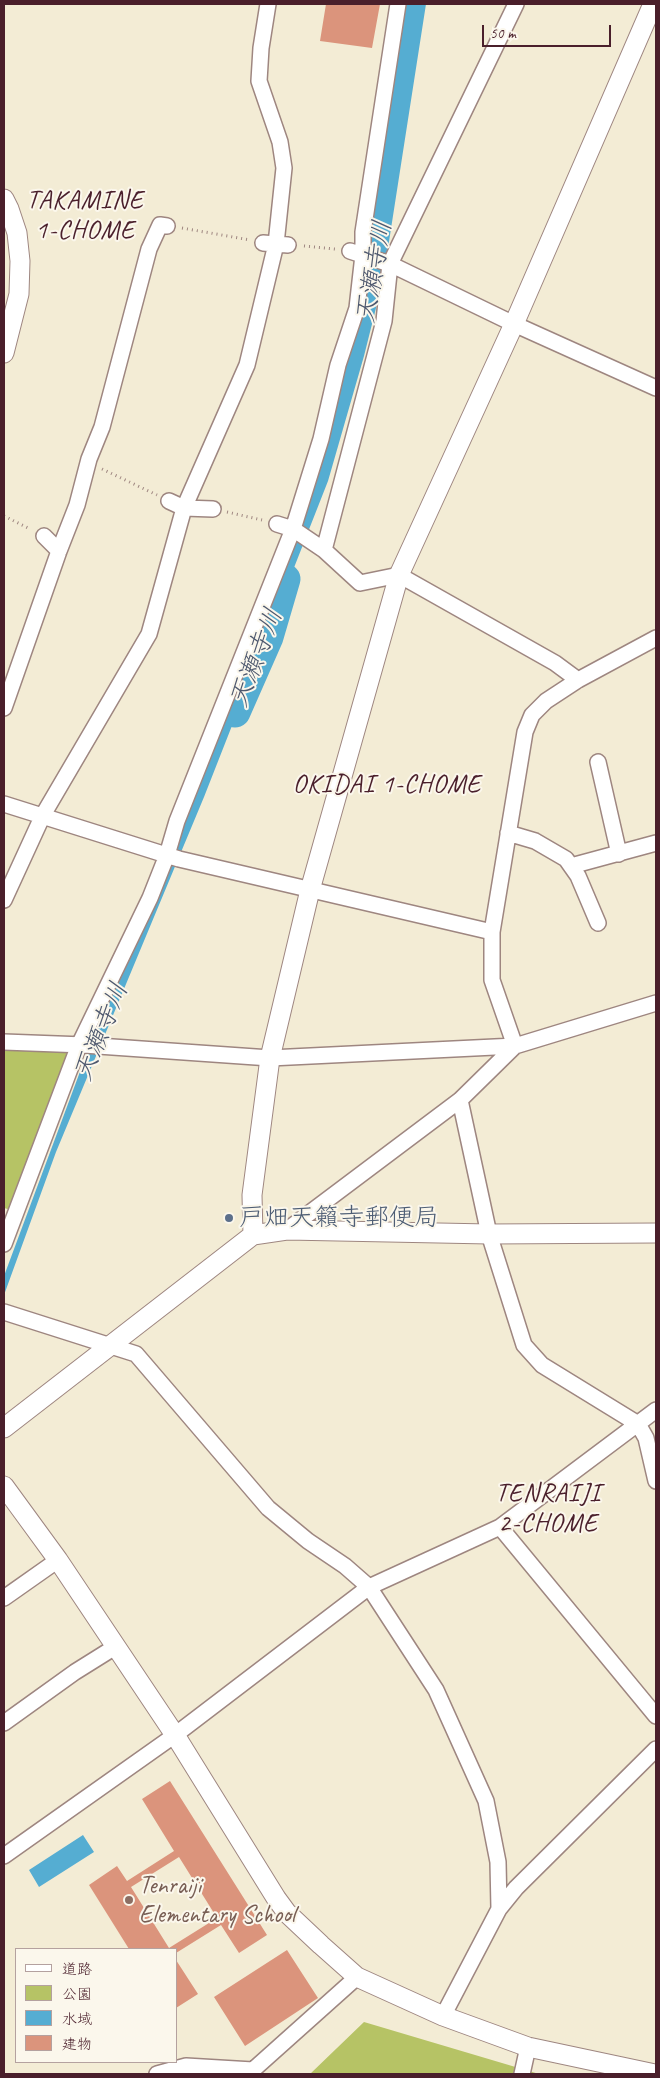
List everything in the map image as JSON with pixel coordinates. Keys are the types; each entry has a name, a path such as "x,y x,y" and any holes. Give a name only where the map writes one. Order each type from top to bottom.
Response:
{"street":[{"path":"4,900 43,815 150,634 184,508 246,365 275,244 284,168 280,142 259,81 260,48 268,4"},
{"path":"4,1244 82,1046 150,898 173,857 177,821 293,529 321,439 338,365 357,308 356,253 363,232 398,4"},
{"path":"324,550 384,321 390,264 516,4"},
{"path":"253,1236 252,1195 270,1058 310,890 399,575 514,324 653,4"},
{"path":"4,199 17,233 20,261 19,294 4,353"},
{"path":"4,708 92,463 149,249 160,225 166,226"},
{"path":"356,253 390,264 514,324 656,388"},
{"path":"169,501 184,508 213,509"},
{"path":"278,524 293,529 324,550 360,583 399,575 555,663 578,680"},
{"path":"44,536 59,551"},
{"path":"515,1046 492,980 492,932 525,732 532,715 546,701 578,680 656,638"},
{"path":"598,762 619,854"},
{"path":"4,804 173,857 492,932"},
{"path":"508,833 535,841 566,859 578,876 598,923"},
{"path":"571,866 656,843"},
{"path":"4,1042 270,1058 515,1046 656,1003"},
{"path":"287,1230 460,1100 515,1046"},
{"path":"460,1100 489,1234 524,1345 542,1366 638,1424 646,1438 656,1481"},
{"path":"4,1428 253,1236 287,1230 489,1234 656,1233"},
{"path":"4,1312 109,1347 136,1354 268,1508 308,1541 346,1566 369,1586 436,1690 486,1801 498,1862 499,1909"},
{"path":"4,1856 174,1735 369,1586 500,1527 656,1410"},
{"path":"4,1486 58,1560 174,1735 287,1913 358,1977 443,2016 528,2047 655,2074"},
{"path":"500,1527 656,1716"},
{"path":"4,1598 58,1560"},
{"path":"4,1723 75,1672 115,1647"},
{"path":"443,2016 499,1909 516,1888 656,1749"},
{"path":"157,2074 186,2066 255,2072 358,1977"},
{"path":"522,2074 528,2047"}],"path":[{"path":"166,226 275,244 356,253"},
{"path":"92,463 169,501"},
{"path":"213,509 278,524"},
{"path":"4,516 44,536"}],"green space":[{"path":"4,1046 74,1049 15,1211 4,1208"},
{"path":"364,2022 539,2074 310,2074"}],"water":[{"path":"404,4 426,4 383,280 364,356 328,481 204,797 56,1152 4,1295 4,1276 94,1034 178,837 341,383 363,294 373,210"},
{"path":"83,1835 94,1852 39,1887 29,1870"}],"building":[{"path":"326,4 380,4 372,48 320,41"},
{"path":"170,1781 267,1935 239,1953 221,1925 178,1952 178,1948 169,1948 128,1948 89,1885 117,1866 127,1881 174,1851 142,1799","holes":["179,1857 217,1918 169,1948 131,1887"]},
{"path":"287,1950 318,1998 245,2046 214,1997"},
{"path":"178,1963 198,1994 178,2007"}],"waterway":[{"name":"天瀬寺川","path":"235,712 268,637 285,579"}],"place":[{"name":"戸畑天籟寺郵便局","path":"229,1218"},
{"name":"Tenraiji Elementary School","path":"129,1900"}],"district":[{"name":"TAKAMINE 1-CHOME","path":"85,216"},
{"name":"OKIDAI 1-CHOME","path":"387,785"},
{"name":"TENRAIJI 2-CHOME","path":"548,1509"}]}
